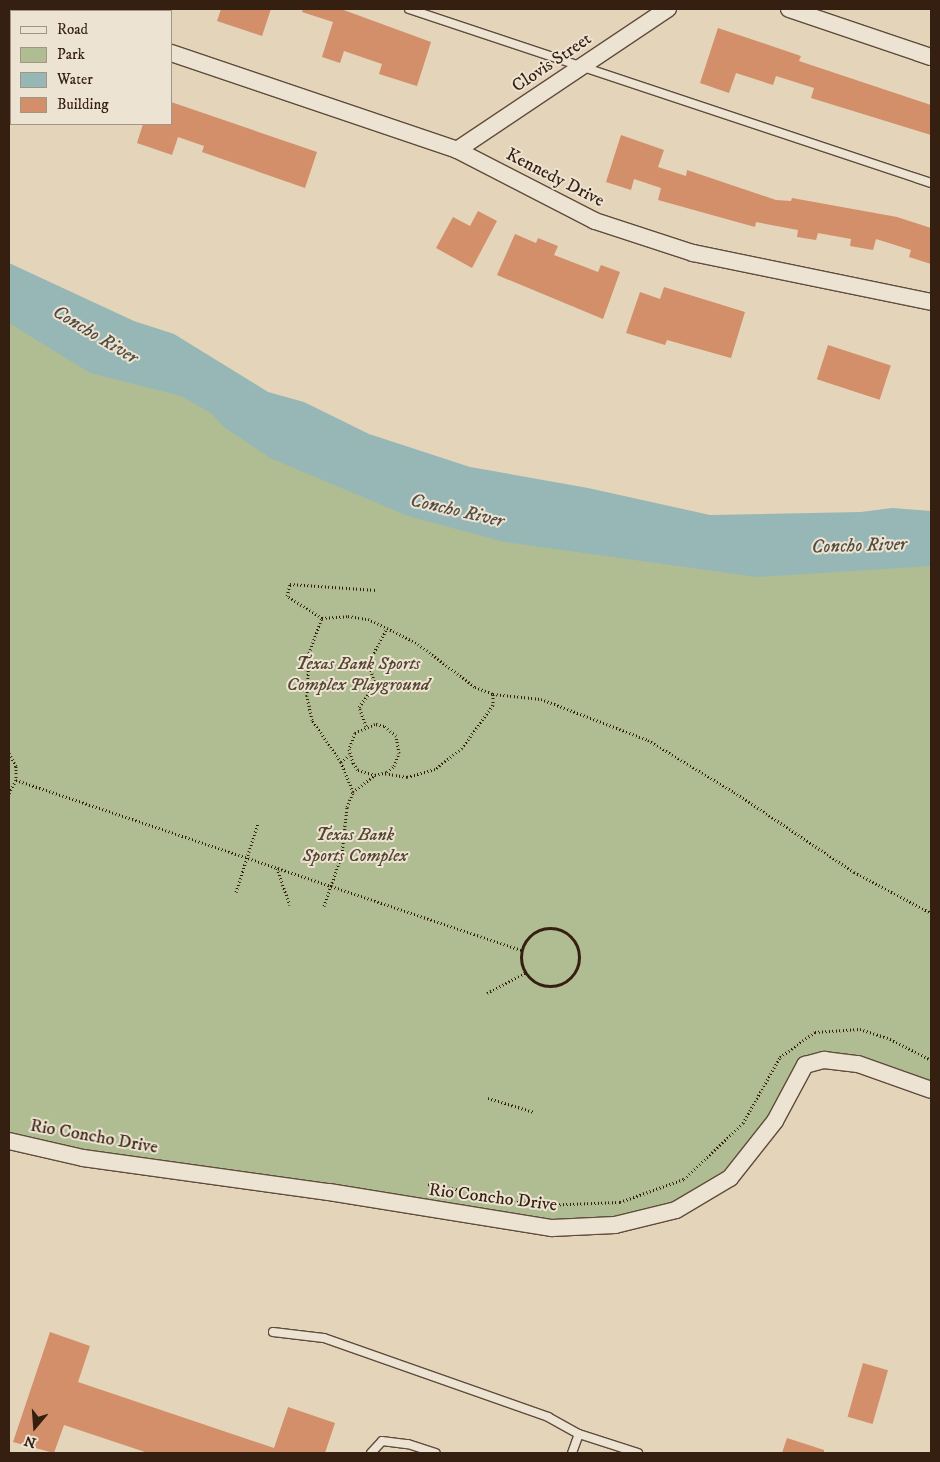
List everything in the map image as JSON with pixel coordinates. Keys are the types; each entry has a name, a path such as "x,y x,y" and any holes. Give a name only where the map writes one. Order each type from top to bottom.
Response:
{"street":[{"name":"Clovis Street","path":"457,150 668,9"},
{"path":"788,9 819,14 931,57"},
{"name":"Kennedy Drive","path":"172,53 457,150 595,222 693,253 931,302"},
{"name":"Rio Concho Drive","path":"9,1141 83,1158 329,1192 552,1228 615,1225 676,1210 730,1178 775,1121 805,1065 824,1060 858,1064 931,1090"}],"lane":[{"path":"409,9 931,183"},
{"path":"273,1332 324,1338 548,1417 579,1434 638,1453"},
{"path":"572,1453 579,1434"},
{"path":"371,1453 382,1441 408,1444 436,1453"}],"path":[{"path":"376,590 290,584 287,596 322,618 348,616 368,619 387,628 418,644 476,687 493,694 541,699 648,740 854,872 931,913"},
{"path":"322,618 309,653 307,696 312,720 341,762 353,792"},
{"path":"366,726 359,707 370,692 374,681 369,662 387,628"},
{"path":"382,773 407,777 434,770 462,748 493,705 493,694"},
{"path":"324,906 342,854 347,807 353,792 375,775 382,773 397,762 399,744 396,736 384,726 366,726 350,740 349,755 358,770 375,775"},
{"path":"9,753 16,766 16,780 9,793"},
{"path":"341,762 349,755"},
{"path":"16,780 521,950"},
{"path":"236,892 258,823"},
{"path":"276,868 290,905"},
{"path":"551,928 572,937 580,955 577,971 562,985 537,984 525,973 521,950 532,934 551,928"},
{"path":"487,993 525,973"},
{"path":"428,1184 542,1205 620,1202 684,1179 743,1123 780,1057 815,1032 860,1029 890,1039 931,1060"},
{"path":"488,1098 534,1112"}],"green space":[{"name":"Texas Bank Sports Complex","path":"9,280 417,506 931,543 931,1090 858,1064 805,1065 730,1178 676,1210 552,1228 9,1141"}],"water":[{"name":"Concho River","path":"9,263 134,321 174,334 268,392 304,402 369,434 470,467 588,488 710,515 861,512 892,508 931,511 931,566 757,577 504,542 408,516 270,458 224,427 211,413 181,396 90,373 9,323"}],"building":[{"path":"221,9 271,9 262,36 217,21"},
{"path":"303,9 341,9 431,42 417,86 379,74 382,64 344,51 340,63 322,57 333,22 302,12"},
{"path":"718,28 801,56 799,61 931,105 931,135 811,98 814,88 776,76 773,85 736,73 729,93 700,83"},
{"path":"172,102 317,152 305,188 202,152 204,146 178,137 172,155 137,143 143,125 172,125"},
{"path":"621,135 664,150 658,167 686,176 687,170 776,200 791,201 792,198 897,217 931,228 931,264 909,257 911,250 876,239 873,250 850,246 851,239 818,233 816,240 797,237 798,230 756,222 755,227 658,200 661,188 634,179 631,190 606,182"},
{"path":"478,211 497,221 472,268 436,248 453,217 470,226"},
{"path":"515,234 536,243 538,238 558,246 554,255 598,272 601,265 620,272 603,319 497,275"},
{"path":"664,287 745,312 731,358 667,340 665,345 626,333 640,292 660,299"},
{"path":"828,345 891,365 880,400 817,379"},
{"path":"50,1332 90,1346 78,1382 274,1448 288,1407 335,1423 325,1453 148,1453 64,1425 54,1453 13,1442"},
{"path":"863,1363 888,1370 873,1424 848,1417"},
{"path":"787,1438 824,1450 824,1453 782,1453"}],"park label":[{"name":"Texas Bank Sports Complex Playground","path":"358,675"}]}
